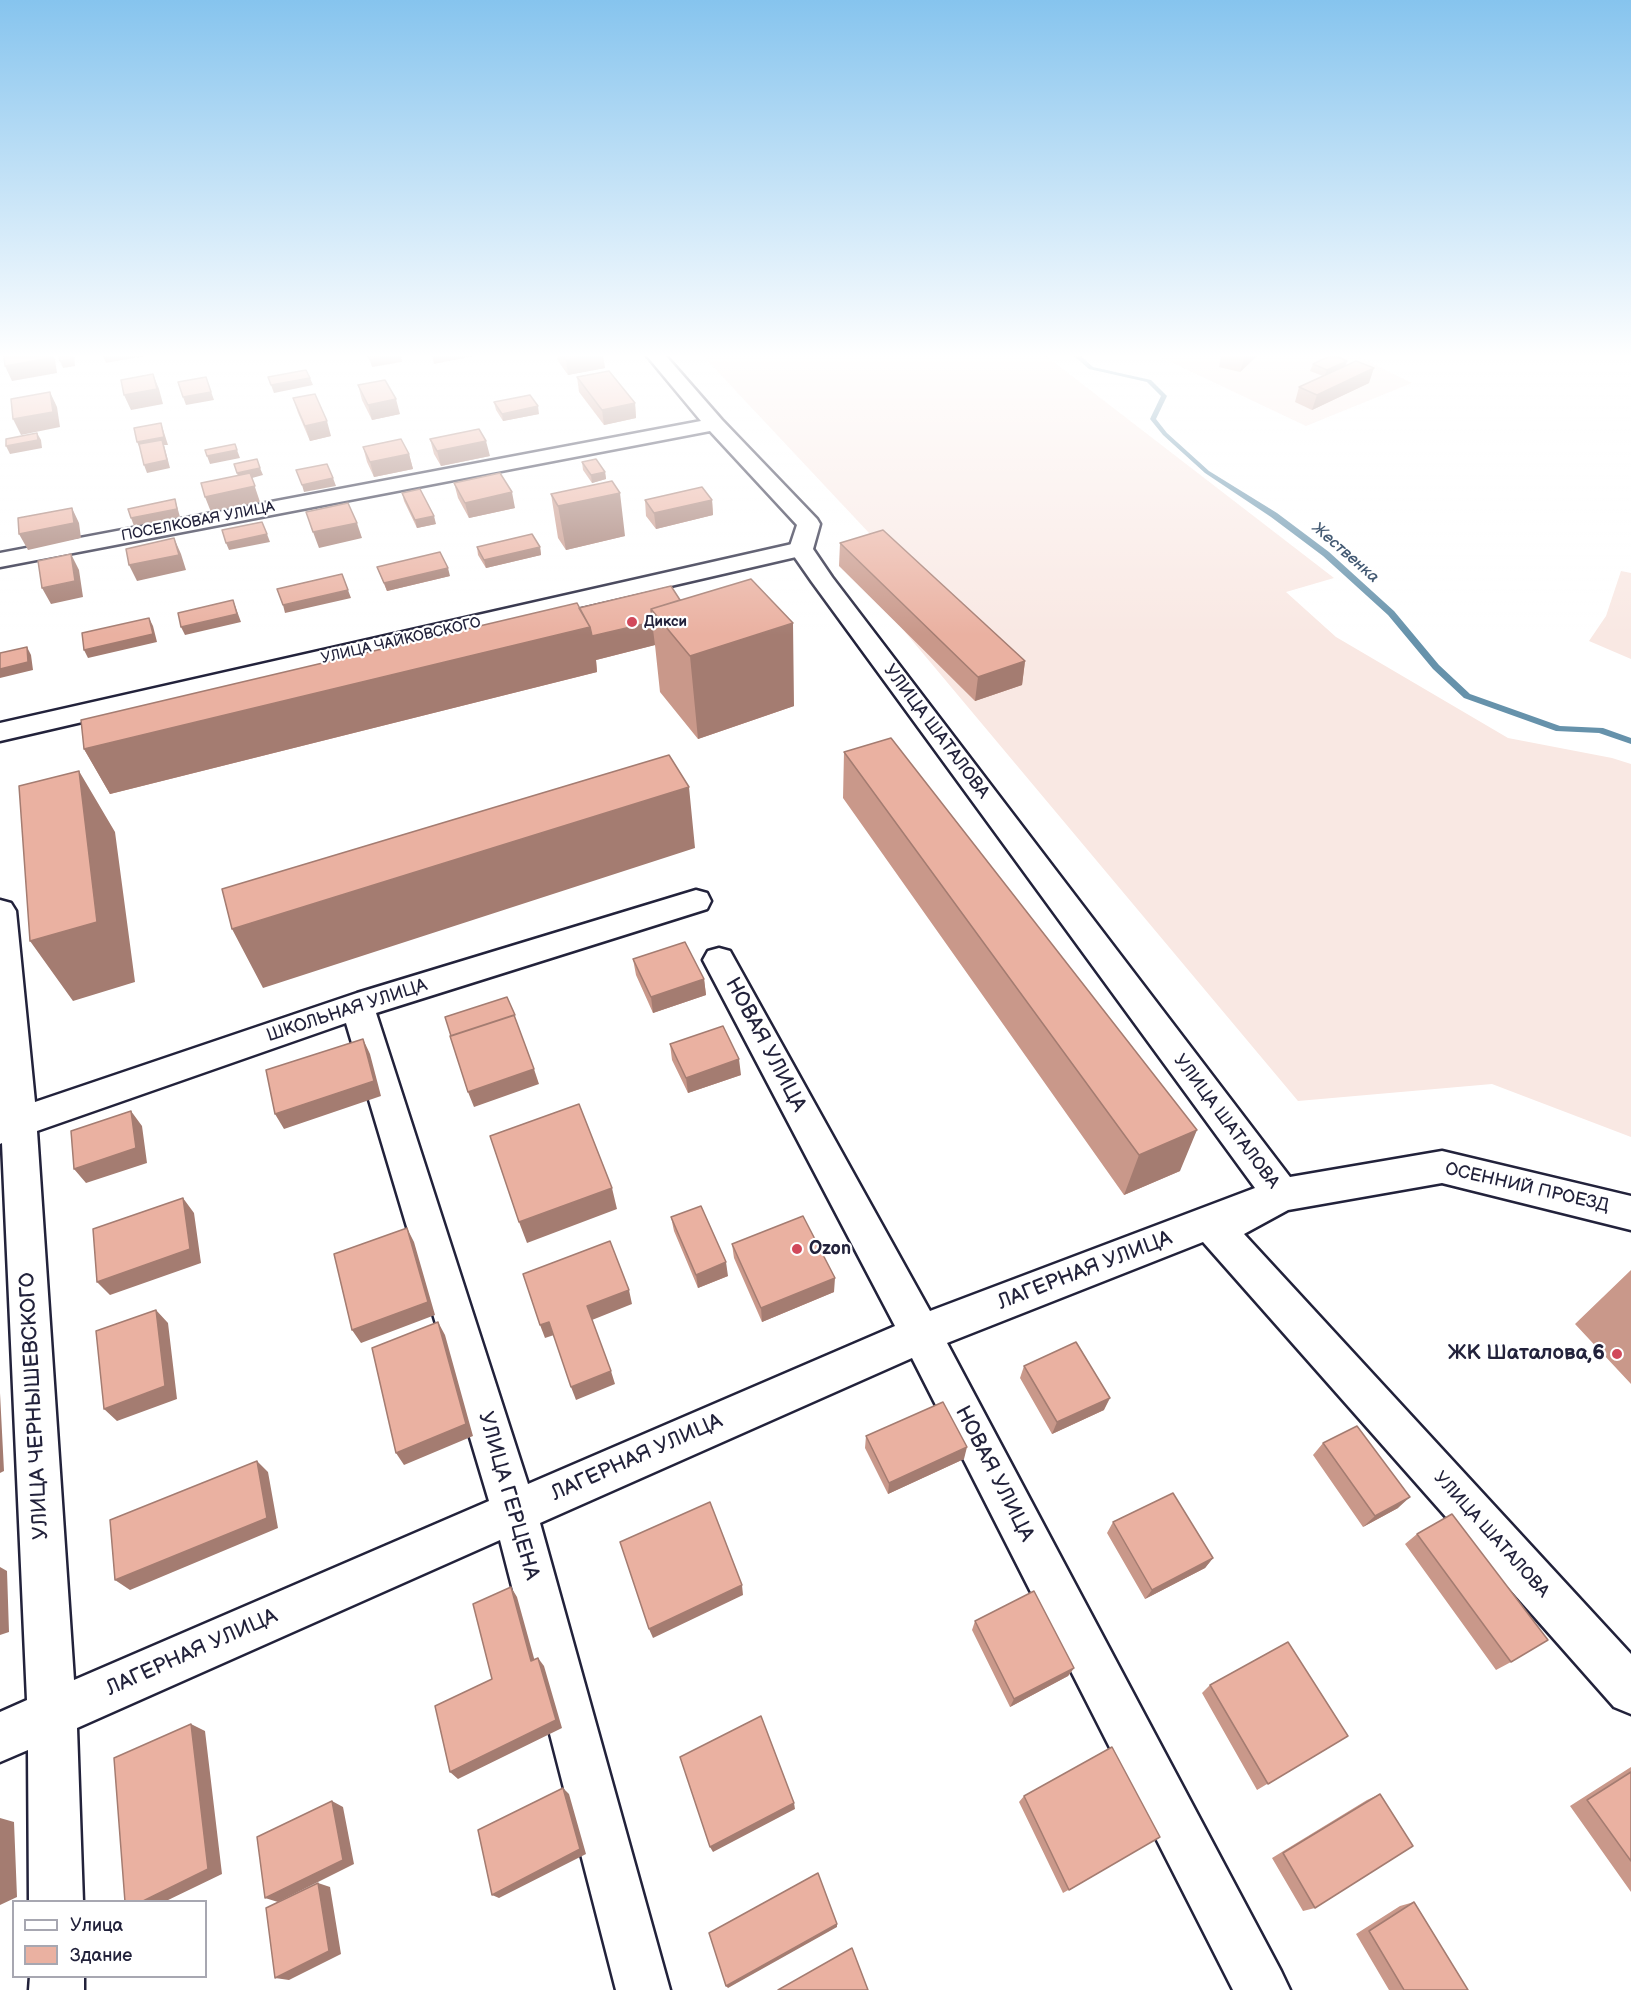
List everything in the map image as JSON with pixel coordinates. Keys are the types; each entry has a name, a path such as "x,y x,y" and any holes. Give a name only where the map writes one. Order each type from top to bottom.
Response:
{"street":[{"name":"ПОСЕЛКОВАЯ УЛИЦА","path":"0,560 584,449"},
{"path":"738,449 809,524 801,549"},
{"name":"УЛИЦА ЧАЙКОВСКОГО","path":"0,732 801,549"},
{"name":"УЛИЦА ШАТАЛОВА","path":"801,549 1281,1195 1216,1230 1631,1690"},
{"name":"ШКОЛЬНАЯ УЛИЦА","path":"9,1126 357,1006 696,901"},
{"name":"УЛИЦА ЧЕРНЫШЕВСКОГО","path":"0,911 9,1126 52,1714 56,1900"},
{"name":"НОВАЯ УЛИЦА","path":"720,960 921,1334 1262,1990"},
{"name":"УЛИЦА ГЕРЦЕНА","path":"357,1006 515,1512 643,1990"},
{"name":"ОСЕННИЙ ПРОЕЗД","path":"1281,1195 1442,1167 1631,1213"},
{"name":"ЛАГЕРНАЯ УЛИЦА","path":"0,1737 921,1334 1281,1195"}],"shaded area":[{"path":"790,449 1166,449 1334,578 1286,592 1336,637 1508,738 1612,758 1631,764 1631,1137 1492,1084 1298,1101 843,558 885,550"},
{"path":"1621,571 1631,573 1631,659 1589,641 1606,616"}],"building":[{"path":"140,449 164,449 167,460 144,465"},
{"path":"237,449 237,450 207,456 205,450"},
{"path":"364,449 406,449 409,454 370,462"},
{"path":"257,459 260,468 237,473 234,464"},
{"path":"596,459 605,472 591,475 582,462"},
{"path":"327,464 333,478 302,485 296,470"},
{"path":"250,473 255,486 205,497 201,483"},
{"path":"500,473 512,492 465,503 454,483"},
{"path":"612,481 620,493 558,506 551,494"},
{"path":"702,487 712,500 654,513 645,500"},
{"path":"420,489 434,516 415,520 402,493"},
{"path":"175,499 177,509 131,518 128,509"},
{"path":"348,503 357,523 313,532 306,512"},
{"path":"72,508 74,523 19,534 18,518"},
{"path":"262,522 267,534 226,543 222,530"},
{"path":"883,530 1025,661 978,677 840,543"},
{"path":"532,534 540,547 484,560 477,547"},
{"path":"174,538 179,555 129,565 126,549"},
{"path":"440,552 448,568 384,583 377,567"},
{"path":"71,554 75,581 42,588 38,561"},
{"path":"342,574 348,590 283,605 277,589"},
{"path":"751,579 793,623 690,656 651,609"},
{"path":"671,586 680,600 651,609 652,622 592,636 590,627 579,608"},
{"path":"233,600 237,614 181,627 178,613"},
{"path":"577,603 590,627 84,749 81,720"},
{"path":"149,618 153,634 84,650 82,633"},
{"path":"27,647 28,662 0,669 0,653"},
{"path":"891,738 1197,1130 1139,1155 844,752"},
{"path":"669,755 689,787 232,929 222,889"},
{"path":"79,771 97,922 30,941 19,786"},
{"path":"685,942 704,979 651,997 633,959"},
{"path":"507,997 515,1015 451,1036 445,1017"},
{"path":"514,1015 534,1069 468,1092 450,1036"},
{"path":"723,1026 739,1059 686,1078 670,1044"},
{"path":"363,1039 374,1081 275,1114 266,1070"},
{"path":"579,1104 612,1188 519,1222 490,1136"},
{"path":"131,1111 136,1148 74,1169 71,1131"},
{"path":"183,1198 190,1249 97,1282 93,1229"},
{"path":"701,1206 726,1262 696,1275 671,1217"},
{"path":"803,1216 835,1278 761,1308 732,1244"},
{"path":"407,1228 428,1302 352,1330 334,1254"},
{"path":"610,1241 629,1290 587,1306 611,1371 571,1387 549,1322 540,1325 523,1274"},
{"path":"156,1310 165,1386 104,1409 96,1331"},
{"path":"438,1322 466,1424 396,1453 372,1348"},
{"path":"1076,1342 1110,1398 1057,1422 1024,1366"},
{"path":"943,1402 967,1447 889,1483 866,1436"},
{"path":"1357,1426 1410,1497 1375,1516 1323,1443"},
{"path":"257,1461 267,1518 115,1580 110,1520"},
{"path":"1173,1493 1213,1558 1152,1590 1113,1522"},
{"path":"710,1502 742,1585 649,1629 620,1542"},
{"path":"1452,1514 1548,1640 1511,1662 1417,1534"},
{"path":"511,1587 531,1661 538,1658 556,1720 450,1772 435,1706 492,1679 473,1604"},
{"path":"1034,1591 1074,1668 1014,1699 975,1621"},
{"path":"1288,1642 1348,1736 1268,1784 1210,1685"},
{"path":"761,1716 794,1803 710,1847 680,1757"},
{"path":"191,1724 208,1869 145,1900 125,1900 114,1758"},
{"path":"1112,1747 1160,1837 1069,1890 1024,1796"},
{"path":"1631,1772 1631,1861 1587,1800"},
{"path":"563,1788 580,1849 492,1895 478,1830"},
{"path":"1380,1794 1413,1846 1315,1908 1283,1853"},
{"path":"332,1801 343,1860 265,1898 257,1837"},
{"path":"818,1873 837,1924 726,1986 709,1933"},
{"path":"318,1883 329,1951 275,1978 266,1908"},
{"path":"1414,1902 1468,1990 1404,1990 1369,1931"},
{"path":"852,1948 868,1990 778,1990"}],"waterway":[{"name":"Жественка","path":"1181,449 1207,472 1274,515 1326,554 1391,613 1436,667 1467,696 1559,729 1600,730 1631,741"}],"place":[{"name":"Дикси","path":"632,622"},
{"name":"Ozon","path":"797,1249"},
{"name":"ЖК Шаталова,6","path":"1617,1354"}]}
